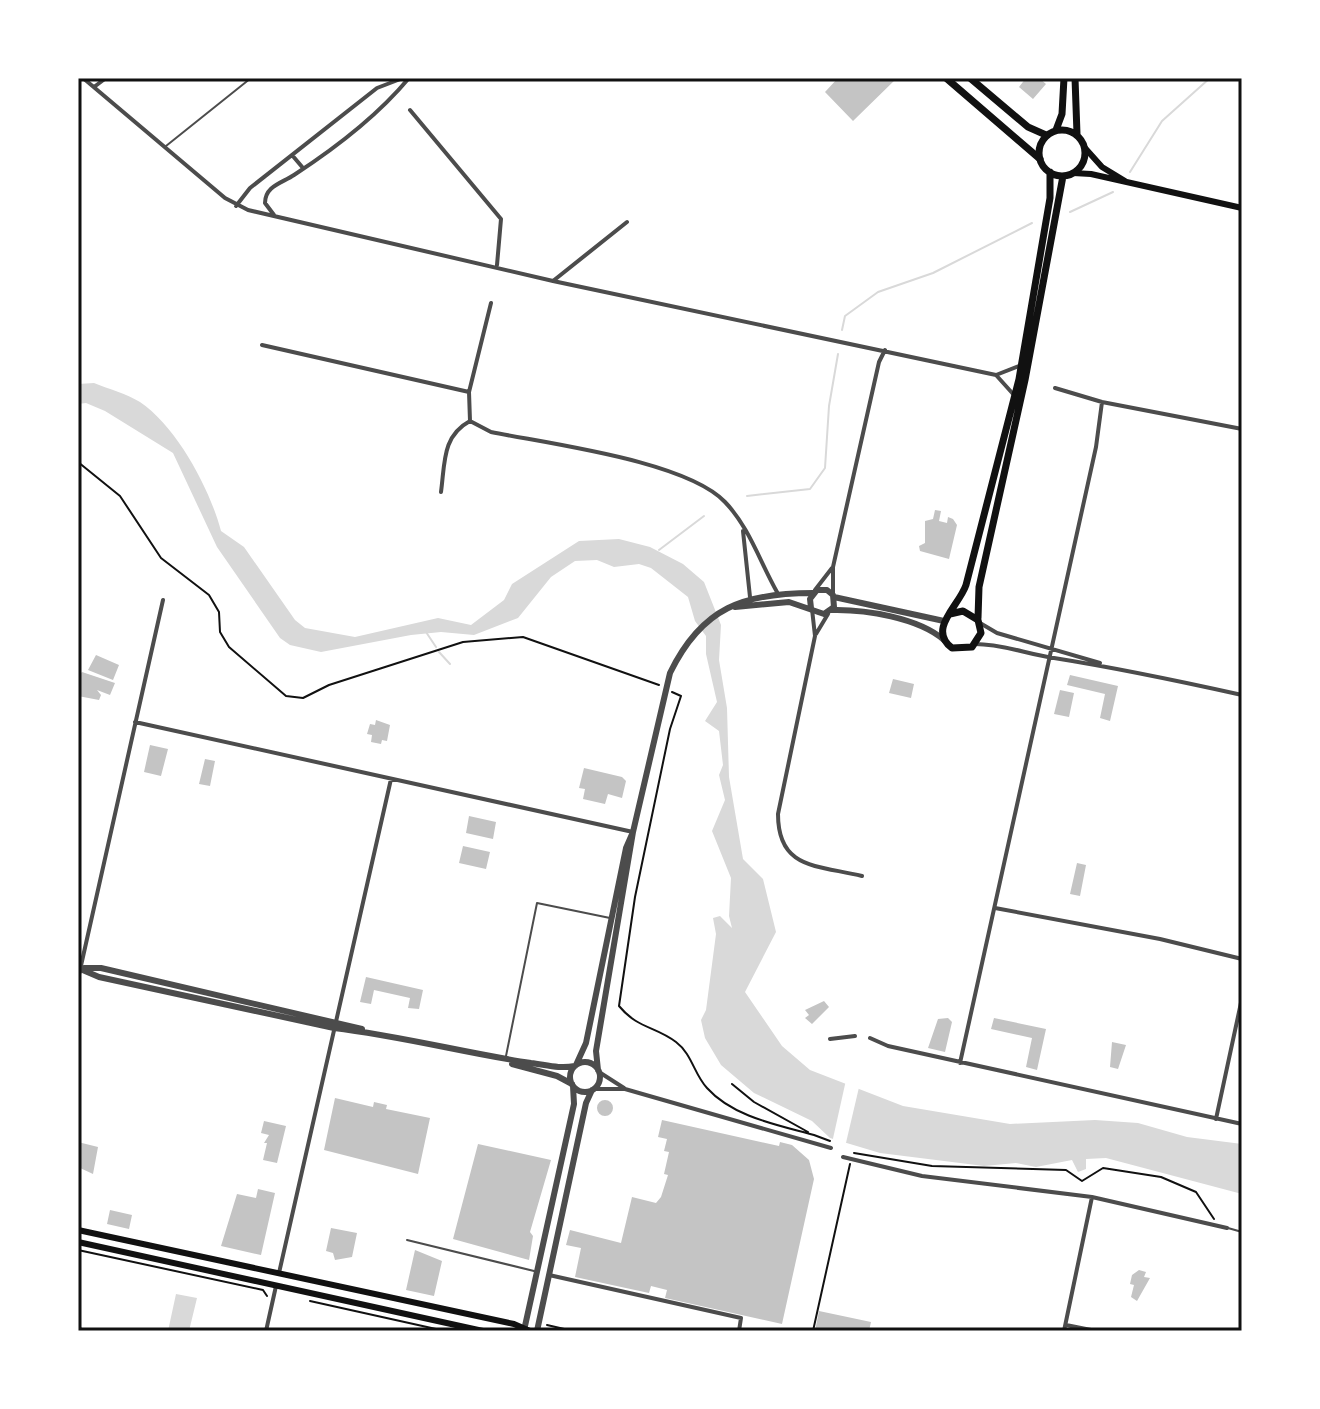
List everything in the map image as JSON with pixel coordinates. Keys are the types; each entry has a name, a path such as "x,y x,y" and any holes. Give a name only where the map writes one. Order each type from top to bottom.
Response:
{"main road":[{"path":"946,78 1040,159 1050,172 1063,176 1073,173 1242,208"},
{"path":"970,78 1028,127 1046,135"},
{"path":"1056,130 1062,114 1064,78"},
{"path":"1075,78 1077,134 1102,167 1129,184"},
{"path":"1040,159 1041,143 1046,135 1056,130 1077,134"},
{"path":"1073,173 1083,162 1085,148"},
{"path":"1050,172 1050,198 1015,396 961,602 947,617 944,640 959,650 975,644 981,633 979,587 1025,380 1063,176"},
{"path":"947,617 963,611 979,622"},
{"path":"78,1230 526,1329"},
{"path":"78,1242 483,1331"},
{"path":"276,1286 278,1275"}],"street":[{"path":"83,78 236,206 497,265 553,281 996,375 1015,396"},
{"path":"94,87 106,78"},
{"path":"236,206 250,188 377,88 403,78"},
{"path":"279,218 268,209 265,196 273,187 303,168 390,99 409,78"},
{"path":"410,110 501,219 497,265"},
{"path":"292,155 303,168"},
{"path":"553,281 627,222"},
{"path":"470,421 469,392 491,303"},
{"path":"262,345 469,392"},
{"path":"815,636 831,611 833,567 879,362 885,350"},
{"path":"996,375 1022,364"},
{"path":"1055,388 1102,402 1242,429"},
{"path":"960,1063 1096,447 1102,402"},
{"path":"441,492 447,446 456,428 470,421"},
{"path":"470,421 491,432 684,474 721,498 741,525 777,592"},
{"path":"741,525 748,552 750,597"},
{"path":"833,567 814,592 815,636 778,814 778,832 781,844 794,859 862,876"},
{"path":"526,1329 574,1104 570,1074 586,1043 604,946 667,690 678,657 699,631 727,610 750,597 777,592 825,589 834,596 947,617"},
{"path":"750,597 812,608 820,614 856,611 931,628 944,640"},
{"path":"78,979 163,600"},
{"path":"727,610 770,602"},
{"path":"979,622 998,633 1110,666"},
{"path":"975,644 994,644 1050,658 1110,666 1242,695"},
{"path":"135,722 633,832"},
{"path":"278,1275 391,779"},
{"path":"537,1331 586,1103 599,1082 597,1046 633,832"},
{"path":"611,918 624,899"},
{"path":"995,908 1160,939 1242,959"},
{"path":"604,946 612,967"},
{"path":"79,968 99,977 505,1061 561,1068 587,1062 625,1089 831,1148"},
{"path":"1216,1119 1242,998"},
{"path":"830,1039 855,1036"},
{"path":"870,1038 960,1063 1242,1124"},
{"path":"505,1061 572,1085 583,1092 625,1089"},
{"path":"843,1157 950,1180 1092,1197 1227,1228"},
{"path":"1092,1197 1065,1328 1096,1331"},
{"path":"549,1275 626,1293 641,1293 741,1318 739,1331"},
{"path":"266,1331 276,1286"}],"lane":[{"path":"165,147 251,78"},
{"path":"505,1061 537,903 611,918"},
{"path":"1227,1228 1242,1232"},
{"path":"407,1240 537,1272"}],"path":[{"path":"78,462 120,496 161,558 209,595 219,612 220,632 229,647 286,696 303,698 329,685 408,663 446,646 501,637 523,637 681,696 670,729 638,885 619,1006 632,1021 675,1041 686,1052 705,1087 725,1105 832,1142"},
{"path":"732,1084 754,1102 814,1135"},
{"path":"847,1151 932,1166 1066,1170 1082,1181 1103,1168 1161,1177 1196,1192 1215,1219"},
{"path":"813,1331 851,1161"},
{"path":"78,1250 263,1290 267,1296"},
{"path":"301,1298 445,1331"},
{"path":"547,1325 573,1331"}],"shaded area":[{"path":"94,383 140,402 167,427 200,478 221,531 244,547 295,620 305,628 355,637 438,618 471,625 504,600 512,584 579,541 619,539 650,547 683,564 704,582 721,625 719,660 727,708 729,777 743,859 763,879 776,932 745,992 782,1046 810,1070 903,1106 1010,1124 1095,1120 1138,1123 1187,1137 1242,1144 1242,1194 1106,1158 1086,1159 1086,1169 1078,1172 1072,1160 1036,1167 1016,1163 984,1166 880,1153 830,1138 812,1121 754,1093 721,1065 705,1038 701,1020 706,1010 716,934 713,918 720,916 732,928 729,916 731,878 712,831 725,800 719,775 723,765 719,731 705,721 717,702 706,654 706,636 695,621 688,597 651,568 639,564 614,567 597,560 575,561 551,577 518,618 474,635 441,632 411,635 321,652 290,645 280,638 217,547 173,453 105,411 86,403 78,404 78,384"},
{"path":"176,1294 197,1298 189,1331 168,1331"}],"pier":[{"path":"846,1080 860,1083 845,1147 832,1143"}],"building":[{"path":"838,78 897,78 853,121 825,92"},
{"path":"1026,78 1039,78 1046,84 1033,99 1019,87"},
{"path":"935,510 941,511 939,521 947,523 948,517 957,525 949,559 920,551 919,546 925,543 925,521 933,519"},
{"path":"96,655 119,665 113,680 88,670"},
{"path":"82,672 115,683 110,695 97,690 101,695 99,700 78,696 78,676"},
{"path":"1070,675 1118,686 1110,721 1100,718 1105,694 1067,685"},
{"path":"893,679 914,684 911,698 889,693"},
{"path":"1060,690 1074,693 1069,717 1054,714"},
{"path":"376,720 390,725 387,741 382,740 381,744 371,742 372,735 367,734 370,724 375,725"},
{"path":"150,745 168,749 161,776 144,772"},
{"path":"205,759 215,761 210,786 199,784"},
{"path":"584,768 622,777 626,781 622,798 608,794 605,804 583,799 585,789 579,788"},
{"path":"469,816 496,822 493,839 466,833"},
{"path":"463,846 490,852 486,869 459,863"},
{"path":"1077,863 1086,865 1080,896 1070,894"},
{"path":"366,977 423,990 419,1009 408,1008 410,998 374,990 371,1004 360,1002"},
{"path":"824,1001 829,1007 812,1024 805,1018 809,1015 805,1010"},
{"path":"948,1018 952,1022 945,1052 928,1048 938,1019"},
{"path":"994,1018 1046,1029 1037,1070 1026,1067 1032,1038 991,1029"},
{"path":"1112,1042 1126,1045 1118,1069 1110,1067"},
{"path":"335,1098 373,1107 374,1102 387,1105 386,1109 430,1118 418,1174 324,1150"},
{"path":"605,1100 613,1108 605,1116 597,1108"},
{"path":"662,1120 779,1146 780,1142 792,1145 809,1160 814,1179 782,1324 665,1298 667,1290 651,1286 649,1293 575,1277 581,1248 566,1245 570,1230 621,1243 632,1197 656,1203 661,1197 668,1175 664,1174 669,1152 664,1151 667,1139 658,1137"},
{"path":"264,1121 286,1126 277,1163 263,1160 267,1143 264,1143 269,1135 261,1133"},
{"path":"78,1142 98,1147 93,1174 78,1167"},
{"path":"478,1144 551,1160 530,1232 533,1236 529,1260 453,1239"},
{"path":"258,1189 275,1193 261,1255 221,1246 237,1194 256,1198"},
{"path":"110,1210 132,1215 129,1229 107,1224"},
{"path":"331,1228 357,1233 352,1257 335,1260 333,1253 326,1251"},
{"path":"415,1250 442,1261 434,1296 406,1290"},
{"path":"1139,1270 1146,1272 1144,1277 1150,1278 1137,1301 1131,1297 1134,1285 1130,1284 1132,1275"},
{"path":"819,1311 871,1322 869,1331 815,1331"}],"waterway":[{"path":"1130,172 1162,121 1210,78"},
{"path":"1070,212 1113,192"},
{"path":"842,330 845,316 878,292 933,273 1032,223"},
{"path":"747,496 810,489 825,468 829,406 838,354"},
{"path":"659,550 704,516"},
{"path":"426,632 436,647"},
{"path":"439,652 450,664"}]}
